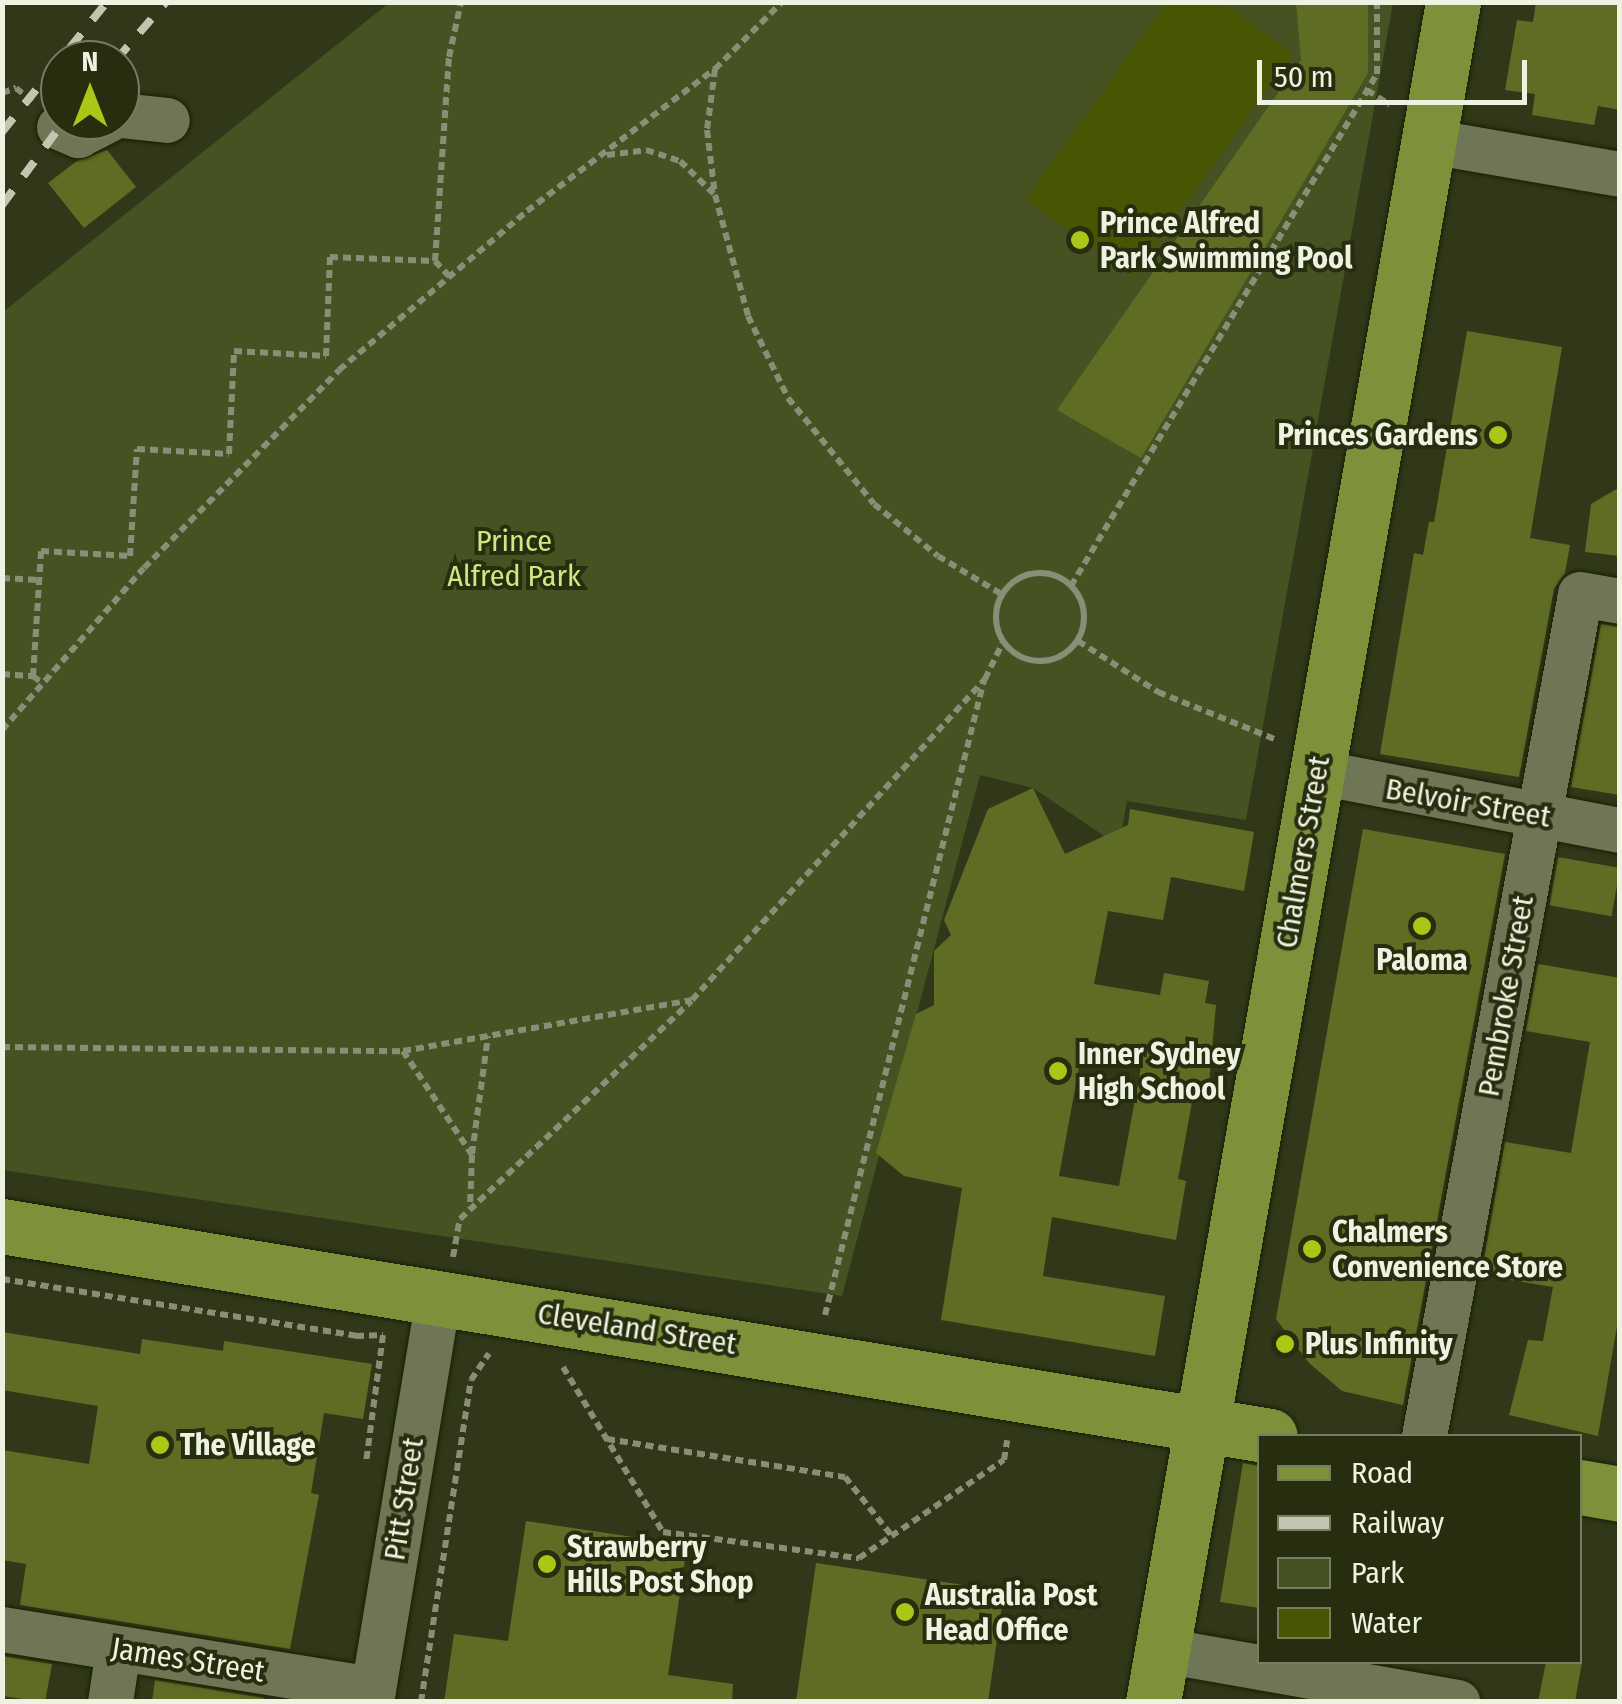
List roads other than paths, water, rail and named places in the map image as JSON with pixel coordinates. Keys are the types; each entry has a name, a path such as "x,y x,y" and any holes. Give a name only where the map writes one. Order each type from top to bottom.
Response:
{"main road":[{"name":"Chalmers Street","path":"1158,1676 1453,2"},
{"name":"Cleveland Street","path":"2,1226 446,1277 1257,1434"},
{"path":"1582,1487 1620,1494"}],"street":[{"path":"140,117 167,120"},
{"path":"1428,141 1620,174"},
{"name":"Pembroke Street","path":"1424,1434 1580,594 1620,600"},
{"name":"Belvoir Street","path":"1318,772 1620,830"},
{"name":"Pitt Street","path":"372,1695 446,1277"},
{"name":"James Street","path":"2,1630 372,1695"},
{"path":"110,1702 118,1648"},
{"path":"1158,1676 1457,1702"}],"water":[{"path":"1166,3 1222,3 1293,53 1134,276 1026,200"}],"railway":[{"path":"2,132 107,2"},
{"path":"133,40 166,2"},
{"path":"2,205 50,140"}],"place":[{"name":"Prince Alfred Park Swimming Pool","path":"1080,240"},
{"name":"Princes Gardens","path":"1498,435"},
{"name":"Paloma","path":"1422,926"},
{"name":"Inner Sydney High School","path":"1058,1071"},
{"name":"Chalmers Convenience Store","path":"1312,1249"},
{"name":"Plus Infinity","path":"1285,1344"},
{"name":"The Village","path":"160,1445"},
{"name":"Strawberry Hills Post Shop","path":"547,1564"},
{"name":"Australia Post Head Office","path":"905,1612"}],"park label":[{"name":"Prince Alfred Park","path":"514,558"}]}
